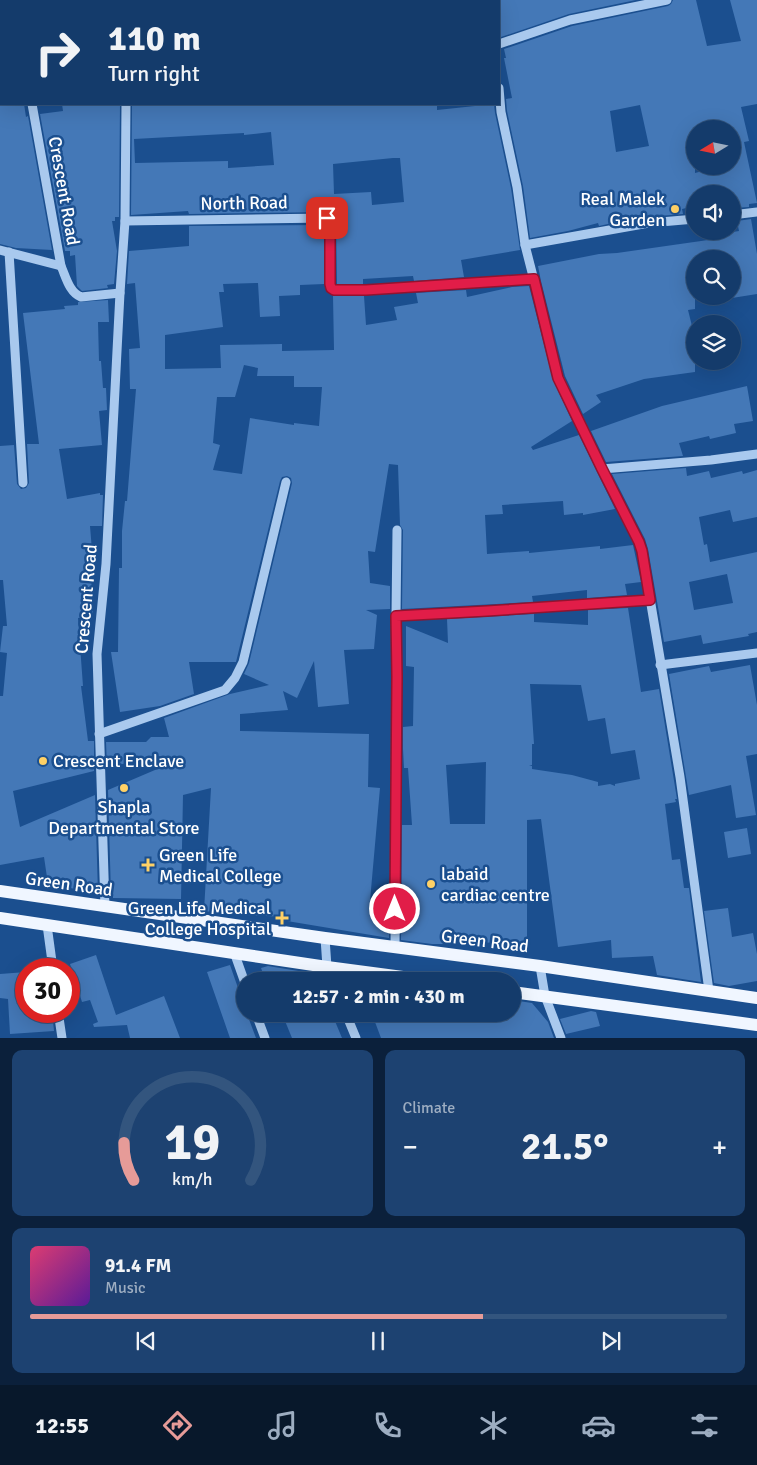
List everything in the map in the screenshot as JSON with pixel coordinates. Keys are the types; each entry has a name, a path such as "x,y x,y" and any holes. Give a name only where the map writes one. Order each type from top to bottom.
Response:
{"main road":[{"name":"Green Road","path":"0,892 540,966 757,998"},
{"path":"0,918 365,972"},
{"path":"521,993 757,1025"}],"street":[{"path":"500,44 570,20 667,0"},
{"path":"500,100 517,187 525,246 558,378 642,551 680,777 709,991"},
{"name":"Crescent Road","path":"32,105 61,266 70,289 81,298 120,293"},
{"name":"Crescent Road","path":"105,907 97,654 106,564 120,293 126,221 126,105"},
{"path":"741,214 757,212"},
{"name":"North Road","path":"126,221 327,218 330,223 330,284 334,290 366,290 534,279"},
{"path":"525,246 649,223 686,220"},
{"path":"24,483 5,251 61,266"},
{"path":"602,469 711,460 757,454"},
{"path":"99,734 224,690 235,678 243,662 286,482"},
{"path":"395,947 397,530"},
{"path":"396,616 650,600"},
{"path":"660,665 757,653"},
{"path":"47,925 52,958"},
{"path":"325,938 327,967 329,972"},
{"path":"234,952 241,972"},
{"path":"540,966 545,996 561,1038"},
{"path":"259,1022 264,1038"},
{"path":"349,1022 356,1038"},
{"path":"60,1023 62,1038"}],"building":[{"path":"500,0 636,0 569,14 501,37"},
{"path":"673,0 696,0 707,46 741,41 730,0 757,0 757,104 741,107 749,141 744,142 757,203 749,204 749,207 741,208 741,185 686,185 686,208 682,209 683,214 634,218 599,226 598,223 530,238 523,186 507,111 506,99 512,98 504,49 572,26 668,6","holes":["640,105 649,146 616,152 610,111"]},
{"path":"0,105 24,105 26,117 28,116 52,250 16,248 0,244"},
{"path":"62,105 120,105 119,217 115,217 115,221 112,221 117,251 114,284 107,285 108,288 82,291 77,286 75,255 70,256 70,251 65,251 40,114 63,111"},
{"path":"132,105 437,105 437,110 494,105 511,188 520,250 461,260 464,277 414,281 413,276 363,279 363,284 337,284 336,223 330,212 189,214 188,211 131,215","holes":["271,132 274,165 228,168 228,161 135,163 134,139 244,133 244,135","400,158 404,202 372,205 371,192 334,194 333,164"]},
{"path":"751,219 757,254 757,294 741,297 741,250 686,250 686,305 695,305 695,309 688,310 689,315 686,315 686,370 695,370 695,372 644,379 596,395 601,402 583,414 565,376 538,266 599,254 708,240 741,240 741,220"},
{"path":"324,225 324,284 300,285 300,295 279,296 280,316 260,317 258,283 223,284 224,292 219,292 223,327 165,335 165,369 221,368 220,345 282,344 282,351 334,350 333,296 364,296 366,325 397,320 394,307 418,303 416,293 466,290 467,297 512,287 529,286 553,380 572,421 531,447 533,450 579,435 615,509 583,515 583,513 564,515 563,501 502,505 503,514 485,515 487,554 529,551 529,553 600,546 600,549 633,545 641,582 625,584 627,595 587,598 587,590 532,596 533,602 402,609 403,530 400,525 398,465 389,464 375,552 368,551 370,583 390,586 390,609 366,610 377,615 374,649 344,650 349,704 318,707 314,661 297,698 283,691 288,710 240,714 240,731 369,734 368,787 380,788 370,901 389,903 389,938 287,921 288,917 213,914 213,912 204,911 211,788 183,795 181,899 113,898 113,895 111,895 108,790 162,767 158,755 107,768 106,742 146,742 151,737 169,737 164,718 230,694 269,685 244,674 249,663 292,483 291,478 287,476 282,477 280,481 236,662 189,662 194,694 160,706 120,712 111,652 118,652 119,568 122,568 122,531 125,501 127,501 136,389 130,389 129,349 140,348 135,283 127,284 129,251 189,246 189,226","holes":["244,365 258,368 257,376 294,376 294,387 322,387 319,426 294,423 294,425 250,418 242,474 213,470 220,445 213,443 217,397 235,397"]},
{"path":"108,300 109,322 98,322 99,361 101,361 103,388 106,388 107,410 99,411 102,445 59,449 67,499 100,493 100,495 103,495 102,526 90,526 94,575 91,576 93,617 78,618 83,686 81,686 88,741 94,741 94,771 13,791 20,827 95,795 98,893 48,884 44,857 0,865 0,696 3,696 7,653 0,652 3,626 7,626 3,580 0,580 0,446 14,445 17,484 21,489 26,488 29,483 27,444 39,444 23,313 65,309 64,306 78,305 78,302"},
{"path":"747,386 753,421 734,424 736,433 710,439 709,436 679,443 683,456 606,462 591,431 662,406"},
{"path":"686,468 687,476 709,471 711,478 742,471 743,474 757,470 757,517 733,522 730,510 699,517 704,545 707,544 710,562 757,552 757,632 748,634 749,636 703,644 701,635 664,642 645,539 612,474","holes":["727,574 733,603 694,610 689,582"]},
{"path":"628,608 641,692 659,689 677,799 675,799 676,802 665,804 672,860 680,859 684,888 689,888 701,982 657,975 653,956 612,958 611,940 558,947 541,819 527,820 527,945 464,941 464,944 432,944 401,940 402,825 412,825 408,768 404,768 403,727 413,726 414,667 406,666 406,626 448,643 447,619 534,614 534,622 588,625 588,610","holes":["530,684 581,685 588,721 605,718 611,754 635,750 640,779 615,784 615,786 610,784 598,786 598,782 572,775 532,769 532,766 529,765 532,765 532,744 534,744","486,762 485,824 450,824 446,765"]},
{"path":"750,665 757,705 757,754 746,756 756,815 736,818 731,785 689,795 669,674 709,666 711,672"},
{"path":"747,828 751,854 728,858 724,832"},
{"path":"728,908 732,937 753,933 757,954 757,981 729,986 714,983 704,911"},
{"path":"96,955 116,1015 164,996 180,1038 130,1038 127,1025 94,1027 93,1024 98,1022 90,1000 82,1002 80,996 80,961"},
{"path":"230,965 236,982 236,1022 250,1022 256,1038 230,1038 207,972"},
{"path":"268,966 305,972 263,972 261,968"},
{"path":"15,973 15,1023 53,1023 54,1031 10,1034 8,999 0,998 0,974"},
{"path":"521,1001 532,1003 548,1022 554,1038 381,1038 375,1022 521,1022"},
{"path":"591,1011 596,1012 600,1026 566,1034 560,1019"},
{"path":"285,1022 335,1022 342,1038 292,1038"}],"place":[{"name":"Real Malek Garden","path":"675,209"},
{"name":"Crescent Enclave","path":"43,761"},
{"name":"Shapla Departmental Store","path":"124,788"},
{"name":"Green Life Medical College","path":"148,865"},
{"name":"labaid cardiac centre","path":"431,884"},
{"name":"Green Life Medical College Hospital","path":"282,918"}],"route":[{"path":"327,218 330,219 330,284 334,290 366,290 534,279 558,378 639,542 650,600 396,616 395,909"}]}
